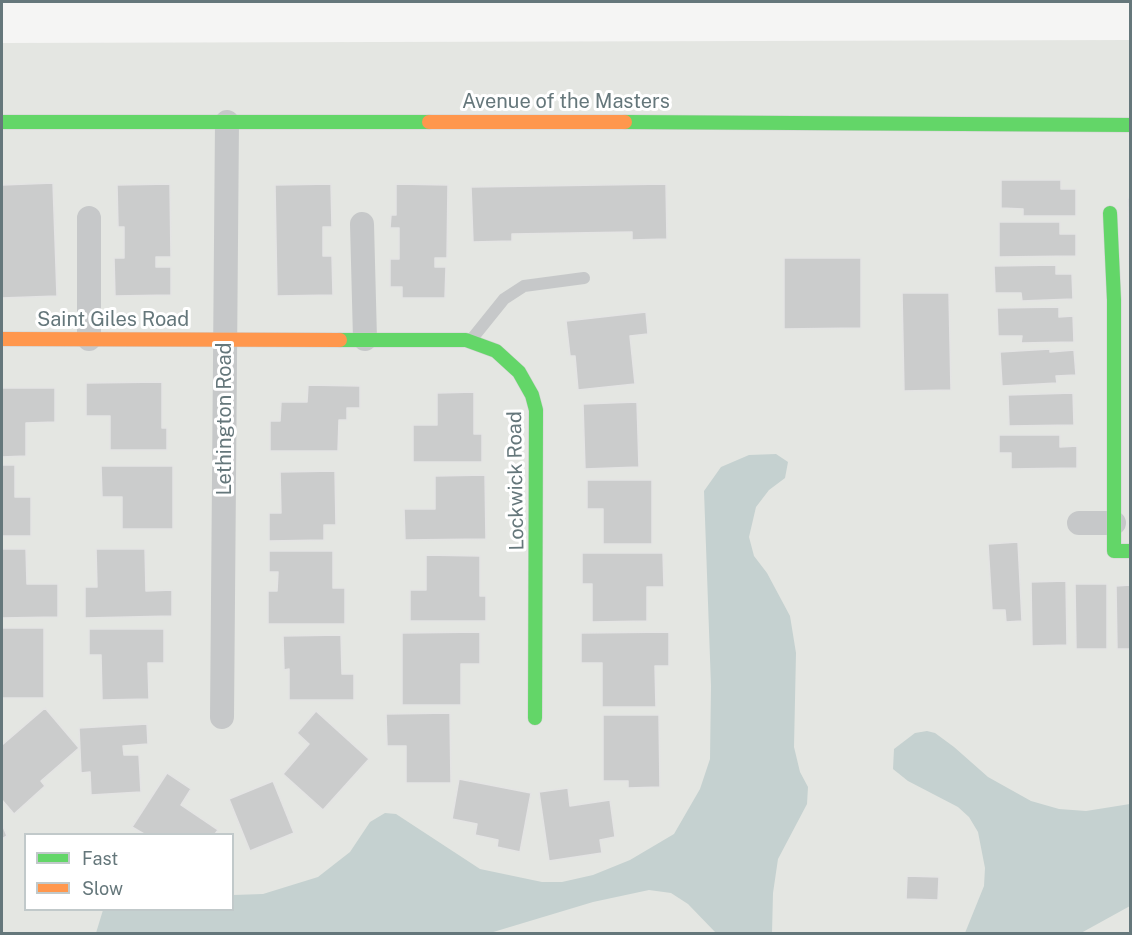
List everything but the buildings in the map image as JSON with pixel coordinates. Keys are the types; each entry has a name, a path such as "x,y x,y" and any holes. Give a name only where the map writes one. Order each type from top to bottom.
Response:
{"street":[{"name":"Avenue of the Masters","path":"2,122 1131,125"},
{"name":"Lethington Road","path":"222,717 227,122"},
{"path":"1110,213 1122,300 1114,551 1131,551"},
{"path":"89,218 89,339"},
{"path":"362,224 364,339"},
{"name":"Saint Giles Road","path":"2,339 225,339"},
{"name":"Lockwick Road","path":"225,339 470,341 496,351 509,360 524,379 536,410 536,718"},
{"path":"1079,523 1114,523"}],"lane":[{"path":"470,341 504,299 524,286 584,278"}],"shaded area":[{"path":"1130,40 1130,933 2,933 2,43"},
{"path":"776,454 788,462 785,478 769,490 756,507 749,537 754,556 767,573 790,616 796,653 794,747 800,772 808,787 807,804 778,859 773,893 772,933 716,933 688,904 671,893 649,890 593,902 490,933 96,933 103,911 234,911 234,895 263,894 318,877 350,852 370,822 385,813 396,814 480,869 542,882 562,882 593,875 630,860 674,834 700,789 710,759 711,686 704,491 721,467 749,455"},
{"path":"927,731 935,733 954,747 988,777 1031,801 1059,809 1086,811 1130,804 1130,906 1081,933 965,933 984,886 985,868 978,832 969,817 958,807 908,781 893,769 894,749 915,733"}],"traffic: fast":[{"path":"2,122 429,122"},
{"path":"625,122 1130,125"},
{"path":"1110,213 1114,300 1114,551 1130,551"},
{"path":"340,340 466,340 496,351 519,372 532,395 536,410 535,718"}],"traffic: slow":[{"path":"429,122 625,122"},
{"path":"2,339 340,340"}]}
